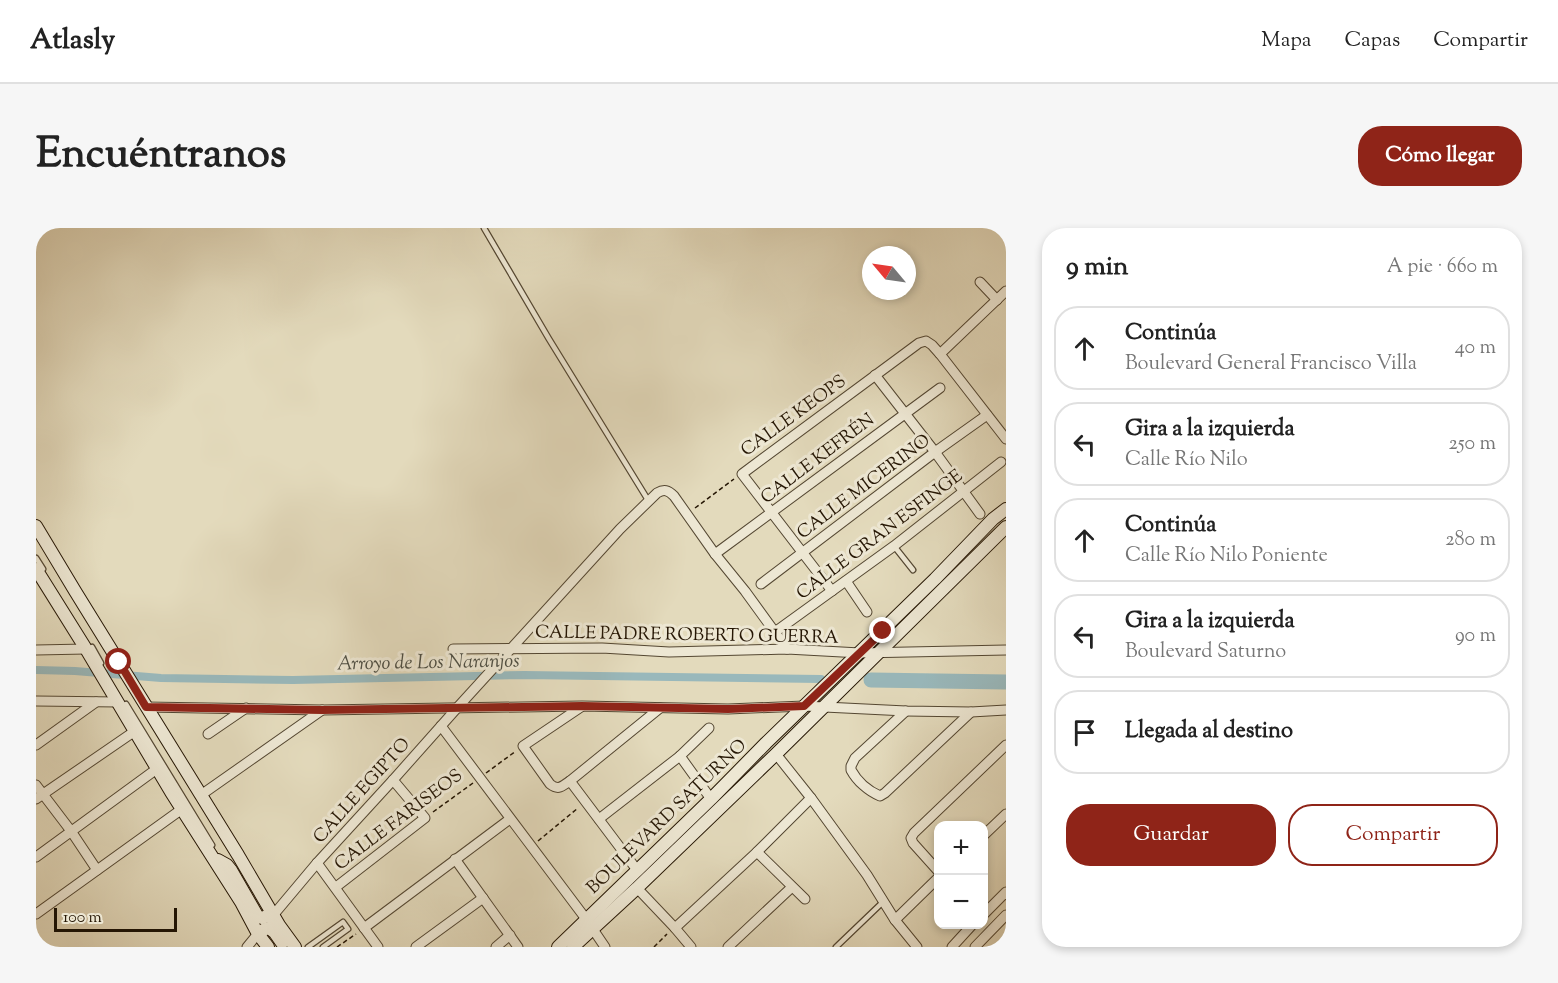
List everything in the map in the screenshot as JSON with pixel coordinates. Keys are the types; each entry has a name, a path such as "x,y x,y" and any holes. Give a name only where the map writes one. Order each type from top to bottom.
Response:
{"street":[{"path":"980,282 997,300"},
{"path":"1006,291 940,354 1006,439"},
{"name":"CALLE KEOPS","path":"742,474 919,343 926,341 940,354"},
{"path":"875,375 980,514"},
{"name":"CALLE KEFRÉN","path":"715,554 939,388"},
{"name":"CALLE MICERINO","path":"761,585 987,415"},
{"name":"CALLE GRAN ESFINGE","path":"775,632 894,546 1000,462"},
{"path":"742,474 832,591"},
{"path":"648,500 663,490 669,491 674,496 787,649"},
{"name":"CALLE EGIPTO","path":"247,947 264,923 317,863 648,500"},
{"name":"BOULEVARD SATURNO","path":"573,947 589,924 637,870 860,653 993,519 1006,509"},
{"path":"36,526 72,590 238,855 264,923 287,947"},
{"name":"BOULEVARD SATURNO","path":"558,947 637,888 1006,527"},
{"path":"36,540 60,581 72,590"},
{"path":"36,569 86,649 98,663 135,731 182,809 218,861 241,902 295,947"},
{"path":"846,581 867,612"},
{"name":"CALLE PADRE ROBERTO GUERRA","path":"453,649 602,648 669,652 787,649 860,653 1006,650"},
{"path":"36,650 86,649"},
{"path":"36,701 118,702"},
{"path":"36,745 96,702"},
{"path":"582,706 523,746 549,784 555,788 570,781 660,708"},
{"path":"146,707 322,710 582,706 728,709 804,706 906,711 1006,710"},
{"path":"208,734 246,708"},
{"path":"201,795 322,710"},
{"path":"906,711 861,752 851,766 854,775 873,793 880,796 971,712"},
{"path":"441,726 605,947"},
{"path":"599,819 680,756 709,729"},
{"path":"40,797 135,731"},
{"path":"934,866 913,843 911,838 914,833 1006,747"},
{"path":"776,754 811,798 867,875 895,920 917,947"},
{"path":"680,756 711,799"},
{"path":"36,857 158,768"},
{"path":"393,780 425,818"},
{"path":"570,781 637,870"},
{"path":"36,785 40,797 71,831 97,870"},
{"path":"675,928 811,798"},
{"path":"36,914 182,809"},
{"path":"988,831 1006,814"},
{"name":"CALLE FARISEOS","path":"336,887 425,818"},
{"path":"364,928 510,819"},
{"path":"757,852 805,899"},
{"path":"455,859 518,947"},
{"path":"317,863 378,947"},
{"path":"895,920 934,883"},
{"path":"728,947 792,887"},
{"path":"637,888 691,947"},
{"path":"988,910 1006,891"},
{"path":"416,947 483,898"},
{"path":"975,947 1006,915"},
{"path":"264,923 268,947"},
{"path":"952,947 968,929"},
{"path":"496,947 510,936"}],"lane":[{"path":"484,228 648,500"},
{"path":"36,535 72,590"},
{"path":"894,546 913,570"},
{"path":"36,558 98,663"},
{"path":"107,679 218,861"},
{"path":"127,679 264,923 275,947"},
{"path":"836,947 884,901"},
{"path":"308,947 343,921 348,929 323,947"}],"path":[{"name":"CALLE KEOPS","path":"687,514 742,474"},
{"name":"CALLE FARISEOS","path":"425,818 523,746"},
{"path":"531,847 586,802"},
{"path":"337,947 364,928"},
{"path":"654,947 675,928"}],"waterway":[{"name":"Arroyo de Los Naranjos","path":"36,670 161,678 293,680 524,675 821,679"},
{"path":"871,680 1006,682"}],"route":[{"path":"119,662 146,707 322,710 582,706 728,709 804,706 883,631"}]}
